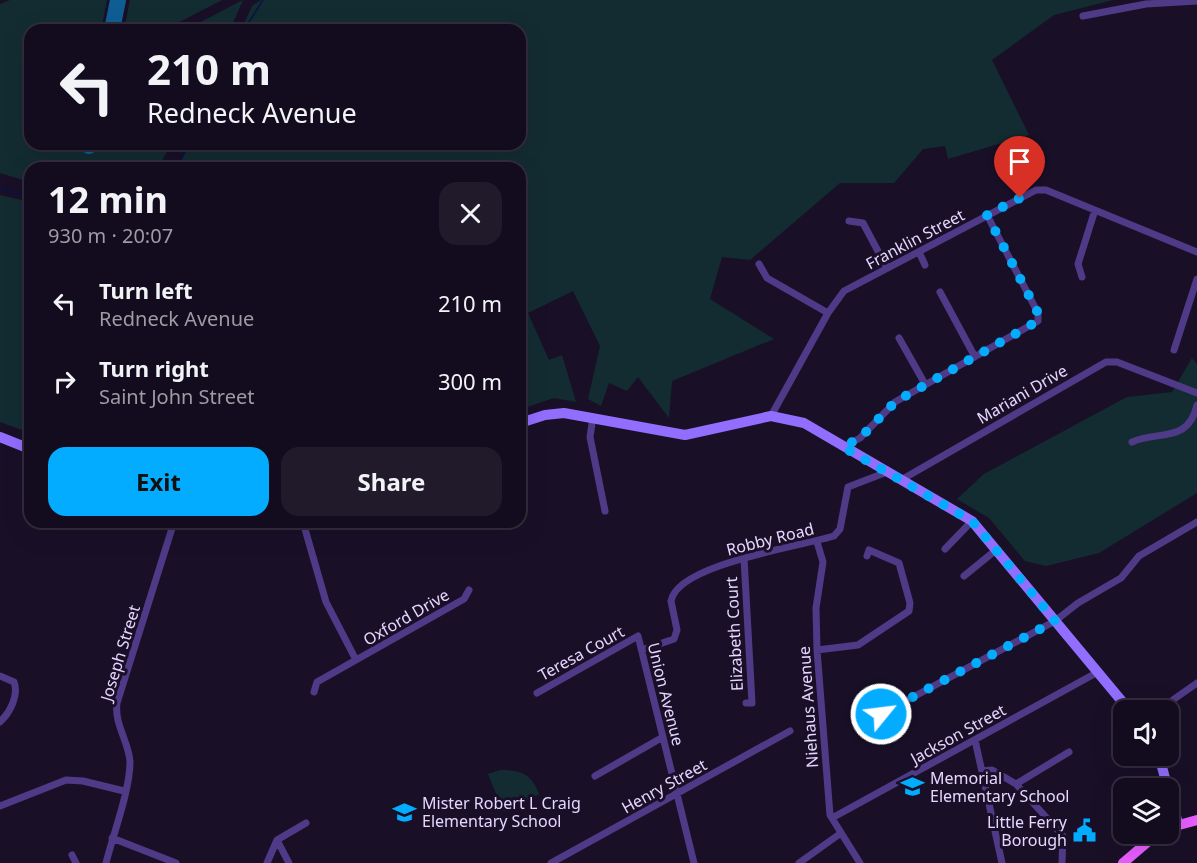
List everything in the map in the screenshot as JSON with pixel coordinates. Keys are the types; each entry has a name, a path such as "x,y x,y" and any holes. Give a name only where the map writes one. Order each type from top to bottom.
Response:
{"main road":[{"path":"1179,824 1197,820"},
{"path":"1123,863 1145,844"}],"street":[{"path":"1083,16 1146,4 1197,2"},
{"name":"Franklin Street","path":"771,416 828,313 844,291 1041,189 1197,252"},
{"path":"1082,277 1078,264 1095,210"},
{"path":"843,447 860,438 895,402 1035,323 1039,317 987,215"},
{"path":"849,221 863,222 887,268"},
{"path":"919,252 925,265"},
{"path":"759,264 767,278 828,313"},
{"path":"1174,350 1197,279"},
{"path":"940,292 975,357"},
{"path":"899,338 925,384"},
{"name":"Mariani Drive","path":"901,480 1106,362 1117,362 1197,393"},
{"path":"1132,442 1142,438 1174,435 1186,426 1197,405"},
{"path":"526,421 554,413 592,417 685,435 771,416 804,423 972,521 1121,700"},
{"path":"592,417 590,437 605,511"},
{"path":"0,437 24,447"},
{"name":"Robby Road","path":"642,650 674,639 677,630 671,601 678,587 725,563 834,536 840,529 848,487 887,472"},
{"path":"945,549 972,521"},
{"path":"861,725 1055,621 1078,603 1121,578 1139,556 1197,522"},
{"name":"Joseph Street","path":"106,863 130,759 117,718 117,703 172,528"},
{"name":"Oxford Drive","path":"305,528 326,602 356,660 464,599 469,590"},
{"name":"Niehaus Avenue","path":"817,542 823,562 816,608 817,650 832,818 860,863"},
{"path":"817,650 858,645 909,611 910,603 899,562 869,550 867,556"},
{"path":"964,576 996,550"},
{"name":"Elizabeth Court","path":"744,558 752,703 746,703"},
{"name":"Union Avenue","path":"638,636 694,863"},
{"name":"Teresa Court","path":"537,693 638,636"},
{"path":"314,692 317,682 356,660"},
{"name":"Jackson Street","path":"832,818 1098,672"},
{"path":"0,676 10,679 16,685 10,709 0,722"},
{"path":"1173,700 1197,683"},
{"name":"Henry Street","path":"551,863 790,731"},
{"path":"595,776 663,737"},
{"path":"975,740 1002,863"},
{"path":"1016,784 1069,752"},
{"path":"982,771 992,770 1016,784 1063,836 1065,841 1062,863"},
{"path":"0,806 66,780 83,781 124,791"},
{"path":"267,863 278,840 306,823"},
{"path":"799,863 841,833"},
{"path":"112,838 176,863"},
{"path":"278,840 289,863"},
{"path":"72,855 76,863"}],"green space":[{"path":"10,0 107,0 102,24 24,24 24,150 168,150 161,162 24,162 24,180 0,173 0,4"},
{"path":"130,0 222,0 176,24 125,24"},
{"path":"243,0 233,24 197,24"},
{"path":"261,0 1113,0 1054,15 992,60 1029,135 948,159 945,146 923,149 894,183 840,183 750,260 722,257 710,299 774,339 672,381 669,418 638,377 627,391 609,383 601,406 588,399 600,346 573,291 528,313 549,360 562,355 576,402 554,398 526,407 526,162 180,162 185,150 526,150 526,24 244,24 252,6"},
{"path":"0,195 24,201 24,431 0,422"},
{"path":"1192,358 1197,364 1197,493 1099,553 1046,566 1025,561 989,518 957,499 984,474 1127,397 1172,392"},
{"path":"500,770 525,774 533,782 539,794 503,811 488,774"}],"waterway":[{"path":"248,24 263,0"},
{"path":"180,162 186,150"},
{"path":"0,189 24,195"}],"taxiway":[{"path":"113,24 118,0"}],"place":[{"name":"Memorial Elementary School","path":"912,787"},
{"name":"Mister Robert L Craig Elementary School","path":"404,812"},
{"name":"Little Ferry Borough","path":"1085,831"}],"route":[{"path":"881,714 963,668 1055,621 972,521 843,447 860,438 895,402 1038,321 1038,313 987,215 1020,198"}]}
